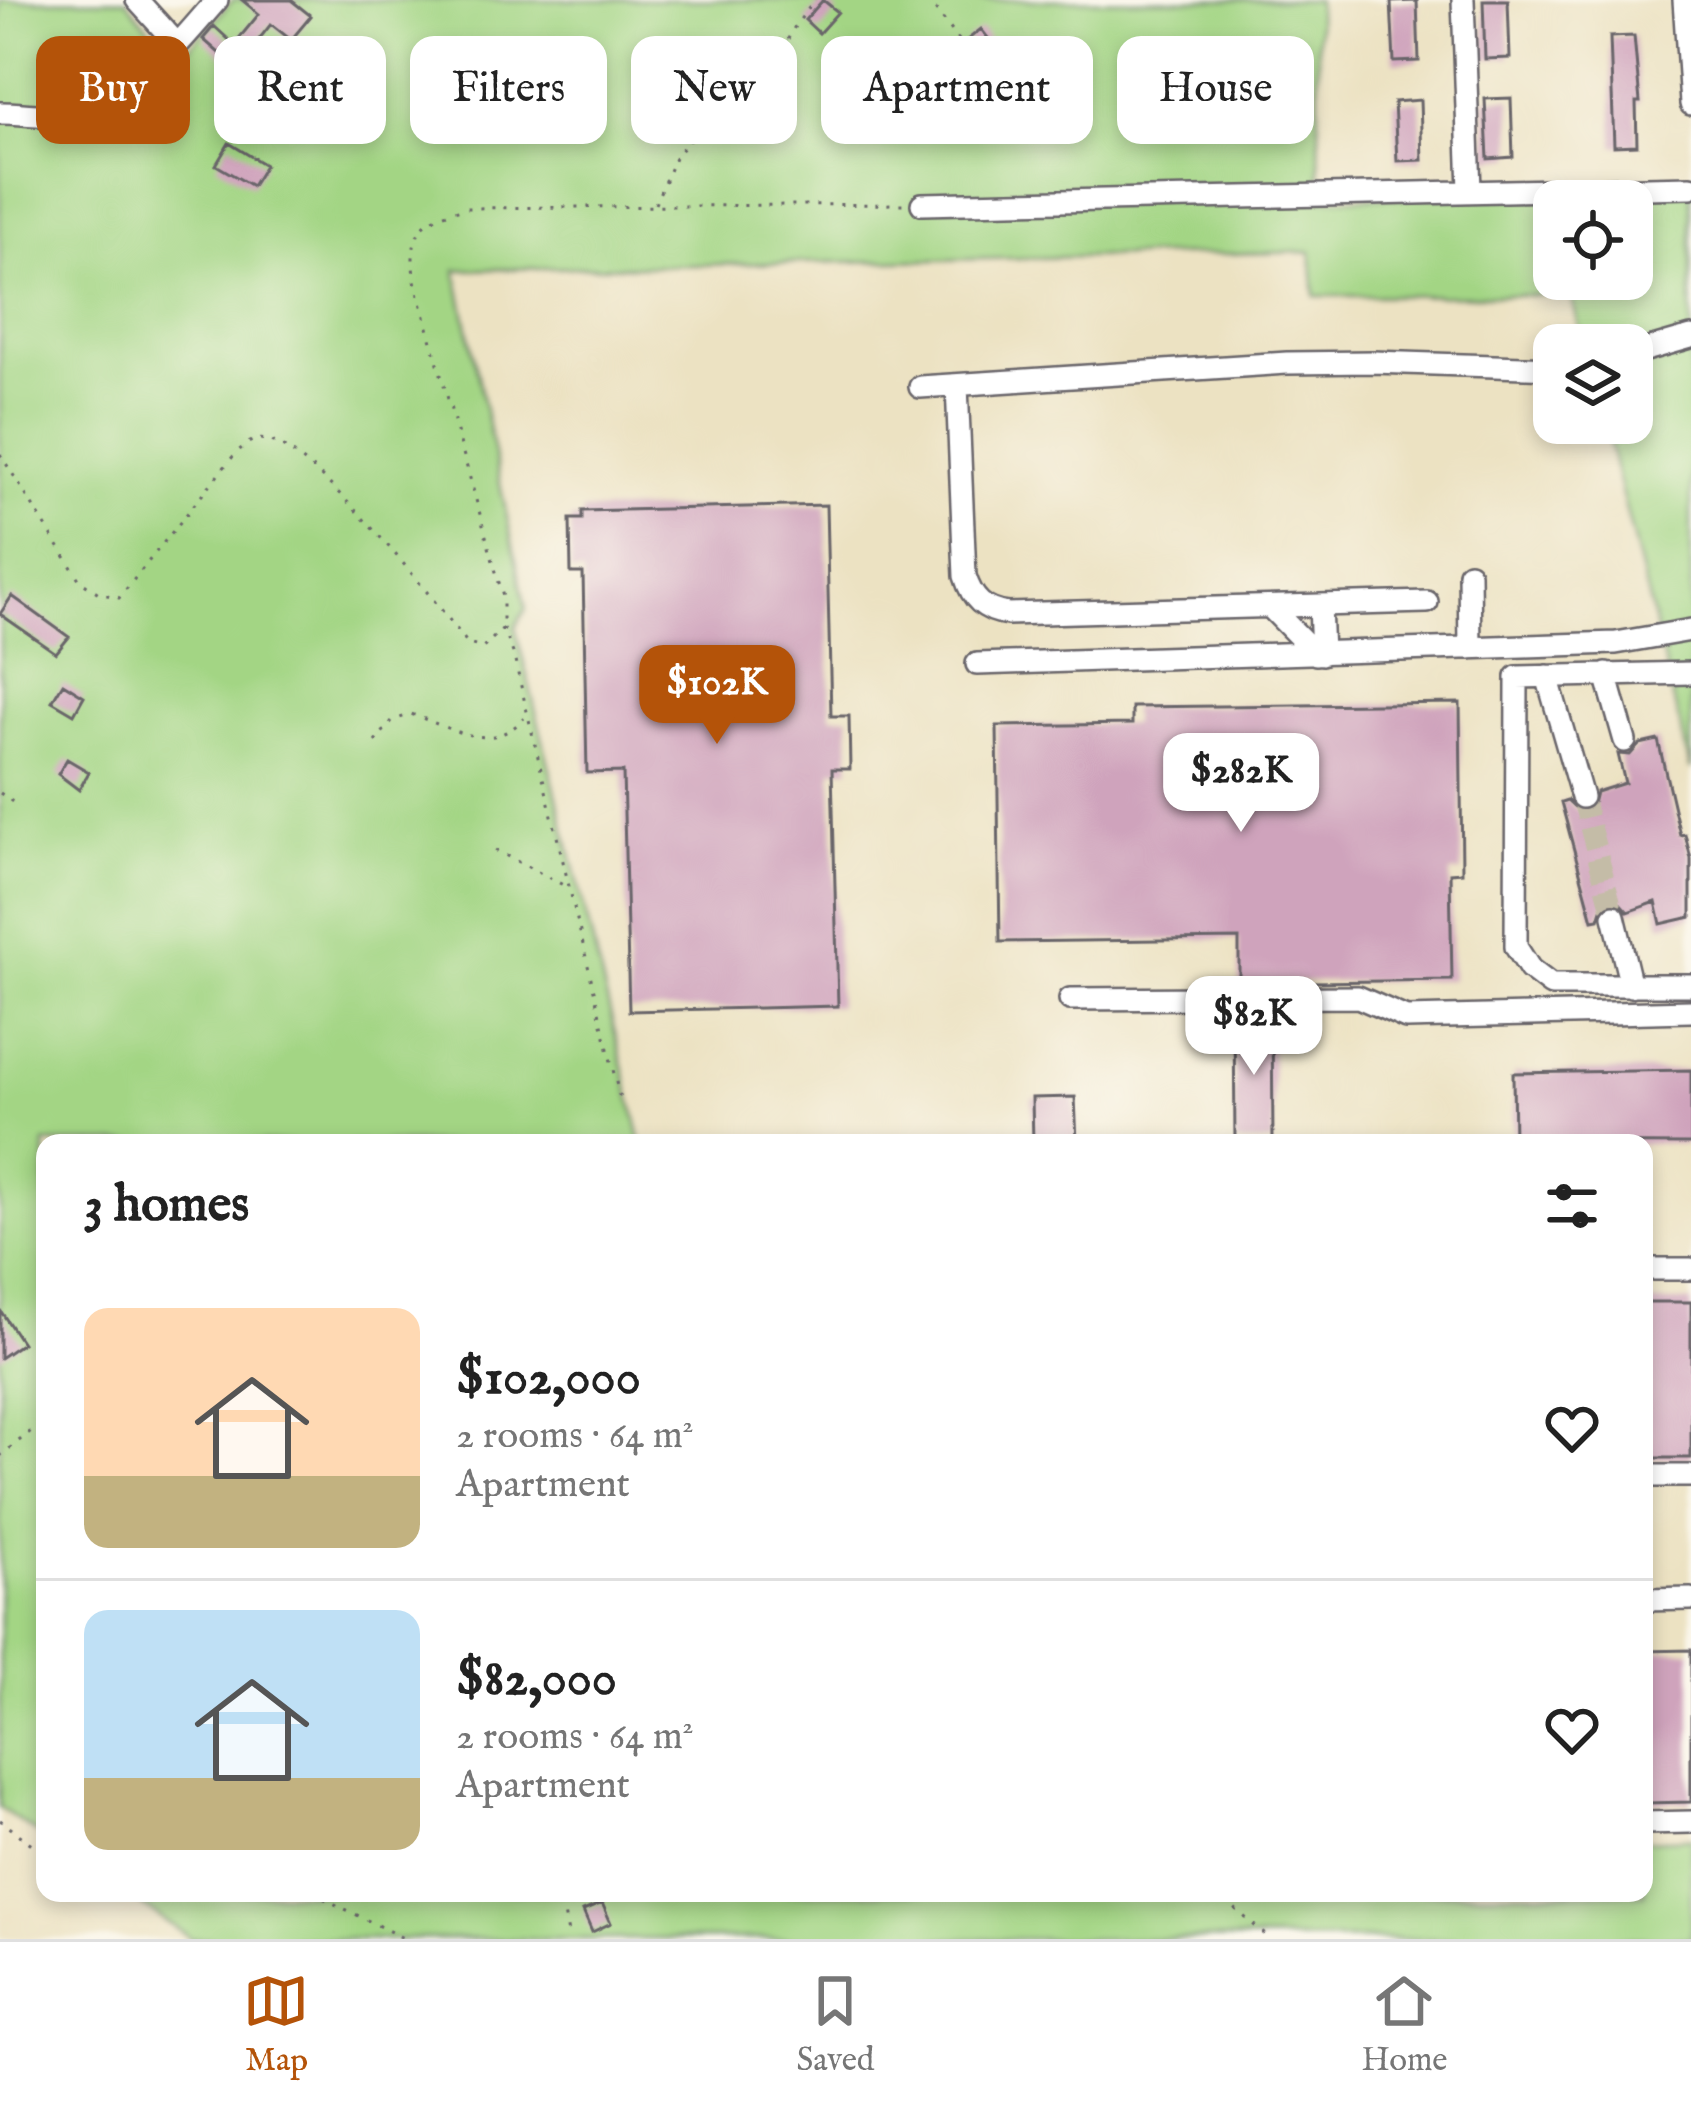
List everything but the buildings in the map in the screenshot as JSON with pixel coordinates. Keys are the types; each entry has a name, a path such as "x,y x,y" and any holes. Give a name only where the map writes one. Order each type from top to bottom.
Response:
{"street":[{"path":"136,0 170,36"},
{"path":"184,36 217,0"},
{"path":"1463,0 1470,190"},
{"path":"1684,0 1691,104"},
{"path":"0,112 36,114"},
{"path":"922,204 1691,187"},
{"path":"1653,348 1691,337"},
{"path":"920,387 1287,363 1533,367"},
{"path":"957,385 965,576 980,604 1008,614 1427,602"},
{"path":"1469,574 1470,648"},
{"path":"1319,654 1320,605"},
{"path":"1270,607 1319,654"},
{"path":"977,664 1616,643 1691,630"},
{"path":"1686,673 1517,677 1516,946 1531,969 1551,985 1691,985"},
{"path":"1606,674 1624,741"},
{"path":"1547,676 1582,797"},
{"path":"1614,916 1631,986"},
{"path":"1070,999 1358,997 1406,1018 1691,1011"},
{"path":"1653,1269 1691,1269"},
{"path":"1653,1476 1691,1475"},
{"path":"1653,1600 1691,1599"},
{"path":"1653,1823 1691,1822"}],"path":[{"path":"655,206 675,157 698,129 771,70 794,26 815,0"},
{"path":"928,0 956,36"},
{"path":"621,1103 513,653 503,628 502,597 414,277 416,238 437,215 466,208 922,204"},
{"path":"0,454 80,582 118,598 235,454 250,441 270,440 304,459 405,567 468,644 483,649 503,628"},
{"path":"375,742 392,721 411,714 487,739 503,737 526,716"},
{"path":"0,793 14,802"},
{"path":"495,850 568,888"},
{"path":"0,1456 36,1427"},
{"path":"0,1820 36,1847"},
{"path":"331,1902 405,1939"},
{"path":"562,1902 569,1939"},
{"path":"1227,1902 1270,1939"}],"green space":[{"path":"0,0 126,0 155,36 36,36 36,144 190,144 190,47 233,0 1317,0 1320,199 1533,194 1533,295 1315,296 1311,252 456,270 526,609 515,627 640,1134 36,1134 36,1833 0,1808"},
{"path":"1691,191 1691,770 1609,444 1653,444 1653,324 1579,324 1572,300 1653,300 1653,192"},
{"path":"1691,1838 1691,1939 192,1939 137,1902 1653,1902 1653,1840"}],"tunnel":[{"path":"1582,797 1614,916"}]}
